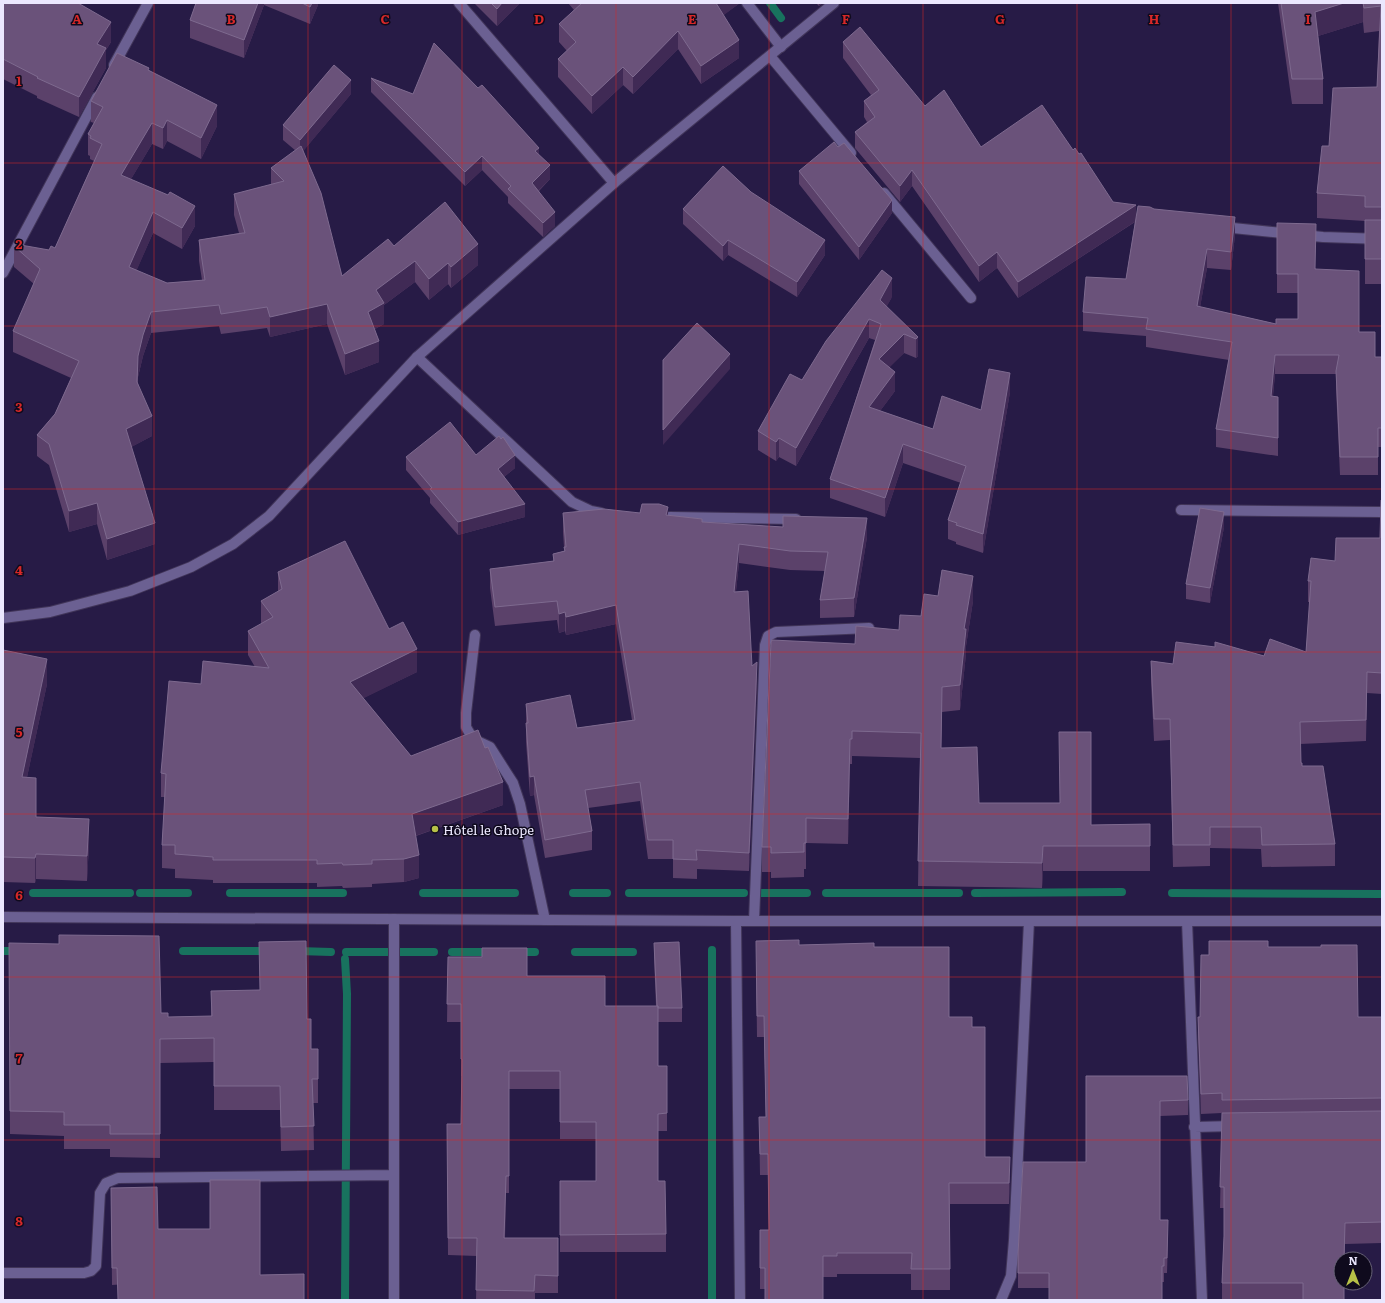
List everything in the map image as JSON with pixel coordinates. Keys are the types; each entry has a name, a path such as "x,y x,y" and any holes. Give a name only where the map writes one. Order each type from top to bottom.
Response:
{"street":[{"path":"110,74 148,3"},
{"path":"459,3 614,183"},
{"path":"747,3 781,47"},
{"path":"3,618 50,612 130,591 192,567 233,544 269,516 417,357 614,183 834,3"},
{"path":"770,56 855,159"},
{"path":"3,273 102,88"},
{"path":"876,183 971,298"},
{"path":"1216,227 1323,237 1382,239"},
{"path":"417,357 572,502 590,511 611,516"},
{"path":"1181,510 1382,512"},
{"path":"658,517 807,519"},
{"path":"754,921 765,645 768,636 776,632 875,628"},
{"path":"475,634 466,713 466,727 473,739 490,747 513,783 520,804 545,920"},
{"path":"3,917 736,921 1382,921"},
{"path":"394,919 394,1300"},
{"path":"736,921 740,1300"},
{"path":"1001,1300 1011,1276 1014,1240 1029,921"},
{"path":"1186,921 1202,1300"},
{"path":"1194,1126 1241,1126"},
{"path":"3,1273 84,1273 91,1271 96,1266 100,1193 106,1183 118,1178 394,1175"}],"building":[{"path":"3,3 78,3 111,22 97,44 106,48 79,97 37,78 38,77 3,59"},
{"path":"196,3 258,3 244,40 190,20"},
{"path":"302,3 312,3 310,7"},
{"path":"491,3 502,3 497,9"},
{"path":"582,3 716,3 739,40 701,66 678,31 633,77 623,67 592,96 558,59 576,42 559,24"},
{"path":"1281,3 1344,3 1315,12 1323,79 1292,79"},
{"path":"1363,3 1382,3 1382,207 1365,207 1365,196 1317,193 1322,146 1329,146 1333,88 1377,87 1381,6 1364,8"},
{"path":"860,27 925,106 944,90 981,147 1042,105 1073,150 1075,148 1079,154 1081,153 1113,202 1136,205 1018,282 997,252 979,266 912,170 900,186 855,132 875,117 864,101 879,90 843,42"},
{"path":"434,43 478,88 482,85 539,148 535,151 550,165 532,183 555,212 543,223 508,189 511,186 482,156 465,172 371,78 413,94"},
{"path":"117,53 149,68 148,70 217,105 201,138 167,120 163,128 152,123 121,175 168,195 170,192 195,206 182,228 153,212 129,267 167,283 205,280 199,240 245,233 234,194 284,181 271,168 301,146 321,193 342,276 388,239 394,246 445,202 478,244 451,267 448,263 429,279 415,261 376,290 384,303 368,312 379,341 345,354 327,304 270,317 267,307 221,314 219,305 151,312 138,356 137,382 152,416 126,429 155,523 107,539 97,503 69,511 49,444 37,435 55,414 79,361 13,331 40,269 14,246 15,244 49,250 51,246 55,248 102,144 90,138 91,136 88,134 103,107 91,101"},
{"path":"334,65 351,80 300,140 283,125"},
{"path":"834,142 838,147 844,143 892,200 859,247 799,171"},
{"path":"723,166 751,192 825,240 797,282 728,240 723,246 683,209"},
{"path":"1138,206 1235,217 1231,252 1207,249 1197,306 1276,324 1276,319 1298,319 1298,274 1277,274 1277,223 1316,224 1315,269 1359,271 1359,332 1375,332 1375,357 1382,357 1382,428 1378,428 1378,457 1340,457 1336,371 1339,355 1275,355 1271,396 1278,397 1278,438 1216,429 1232,342 1146,329 1148,318 1083,312 1086,277 1126,279"},
{"path":"1365,220 1382,220 1382,259 1365,259"},
{"path":"882,270 892,278 880,300 918,337 916,339 904,334 879,359 895,372 869,407 933,429 942,396 981,410 989,369 1010,373 983,534 956,525 957,523 948,520 966,466 903,444 885,498 830,479 881,324 869,319 796,448 779,438 776,442 758,431 790,374 802,380 826,341"},
{"path":"697,323 730,354 663,430 663,360"},
{"path":"450,422 476,455 499,436 501,439 503,437 515,455 498,469 525,504 458,522 430,489 432,488 406,457"},
{"path":"1381,500 1382,673 1367,672 1366,720 1300,722 1301,763 1302,766 1323,766 1335,844 1262,845 1261,827 1210,827 1210,845 1173,845 1170,719 1154,719 1151,661 1173,664 1176,642 1215,647 1215,642 1264,656 1270,639 1306,652 1311,581 1308,581 1311,558 1335,561 1336,538 1380,538"},
{"path":"642,504 659,504 668,507 666,515 702,519 702,522 783,527 783,516 867,518 854,598 820,600 828,552 790,551 739,544 734,592 748,591 752,666 757,662 749,853 696,850 697,860 673,859 673,840 648,840 640,782 585,790 592,831 545,840 534,776 530,777 526,704 570,695 577,728 635,720 616,605 566,617 565,612 559,614 557,601 495,607 490,569 554,561 553,554 565,551 564,547 566,547 563,513 604,509 640,513"},
{"path":"1200,508 1224,512 1210,588 1186,584"},
{"path":"345,541 389,629 403,622 417,649 350,682 411,756 478,730 485,748 488,747 503,782 412,814 419,855 404,859 372,860 372,864 343,865 342,863 317,864 317,860 213,860 213,857 175,854 175,845 162,845 166,774 161,773 169,681 201,684 203,661 269,668 248,631 273,617 261,601 282,589 278,572"},
{"path":"942,570 973,576 964,629 966,629 960,685 942,687 941,748 977,747 979,803 1060,803 1059,732 1091,732 1091,825 1150,824 1150,846 1043,846 1042,863 918,861 921,733 852,731 852,739 850,739 848,819 806,818 806,843 804,843 804,852 771,853 771,847 762,847 772,640 855,644 856,626 899,630 900,615 921,616 924,594 938,596"},
{"path":"3,650 47,659 22,777 36,778 36,817 89,819 87,856 36,854 35,858 3,857"},
{"path":"59,935 159,936 161,1013 168,1013 168,1017 212,1016 211,991 260,990 259,942 306,941 307,1019 311,1019 311,1049 318,1049 318,1079 312,1079 314,1126 281,1127 280,1086 214,1086 214,1038 160,1039 160,1134 110,1134 110,1125 64,1125 64,1112 10,1111 9,943 59,944"},
{"path":"799,940 799,945 874,943 874,947 949,947 949,1017 972,1017 972,1027 985,1027 985,1157 1010,1157 1009,1183 949,1183 950,1269 911,1269 912,1253 837,1253 837,1256 823,1256 823,1300 765,1300 765,1268 760,1268 760,1230 769,1230 768,1154 760,1154 759,1117 766,1117 764,1016 757,1016 756,941"},
{"path":"1209,941 1268,941 1268,947 1357,945 1358,1017 1382,1017 1382,1098 1222,1100 1222,1093 1201,1094 1198,1017 1200,1017 1201,955 1209,955"},
{"path":"679,942 682,1008 658,1008 654,943"},
{"path":"482,948 527,948 527,976 605,976 605,1006 658,1006 658,1066 667,1066 667,1113 658,1114 658,1181 665,1181 666,1234 560,1235 560,1181 596,1181 596,1122 560,1122 560,1071 509,1071 509,1176 506,1176 504,1238 558,1238 558,1276 535,1275 534,1291 476,1290 477,1238 448,1238 447,1124 461,1124 462,1059 461,1004 447,1004 448,957 482,957"},
{"path":"1086,1076 1187,1076 1188,1100 1160,1101 1160,1220 1168,1220 1167,1258 1164,1258 1164,1266 1162,1266 1162,1300 1049,1300 1049,1273 1018,1273 1023,1162 1086,1162"},
{"path":"1382,1111 1382,1222 1345,1223 1344,1251 1333,1251 1333,1291 1344,1291 1344,1300 1303,1300 1303,1283 1222,1283 1224,1187 1220,1187 1222,1113"},
{"path":"210,1180 260,1180 260,1275 304,1274 304,1300 118,1300 117,1268 112,1268 111,1188 157,1187 158,1229 210,1229"}],"waterway":[{"path":"770,3 781,18"},
{"path":"975,893 1122,892"},
{"path":"33,893 130,893"},
{"path":"140,893 188,893"},
{"path":"230,893 343,893"},
{"path":"423,893 515,893"},
{"path":"573,893 607,893"},
{"path":"629,893 744,893"},
{"path":"760,893 807,893"},
{"path":"826,893 959,893"},
{"path":"1172,893 1382,894"},
{"path":"712,950 712,1300"},
{"path":"3,951 20,951"},
{"path":"183,951 270,951"},
{"path":"298,951 331,952"},
{"path":"346,952 434,952"},
{"path":"452,952 487,952"},
{"path":"518,952 535,952"},
{"path":"575,952 633,952"},
{"path":"345,959 347,994 345,1300"}],"place":[{"name":"Hôtel le Ghope","path":"435,829"}]}
